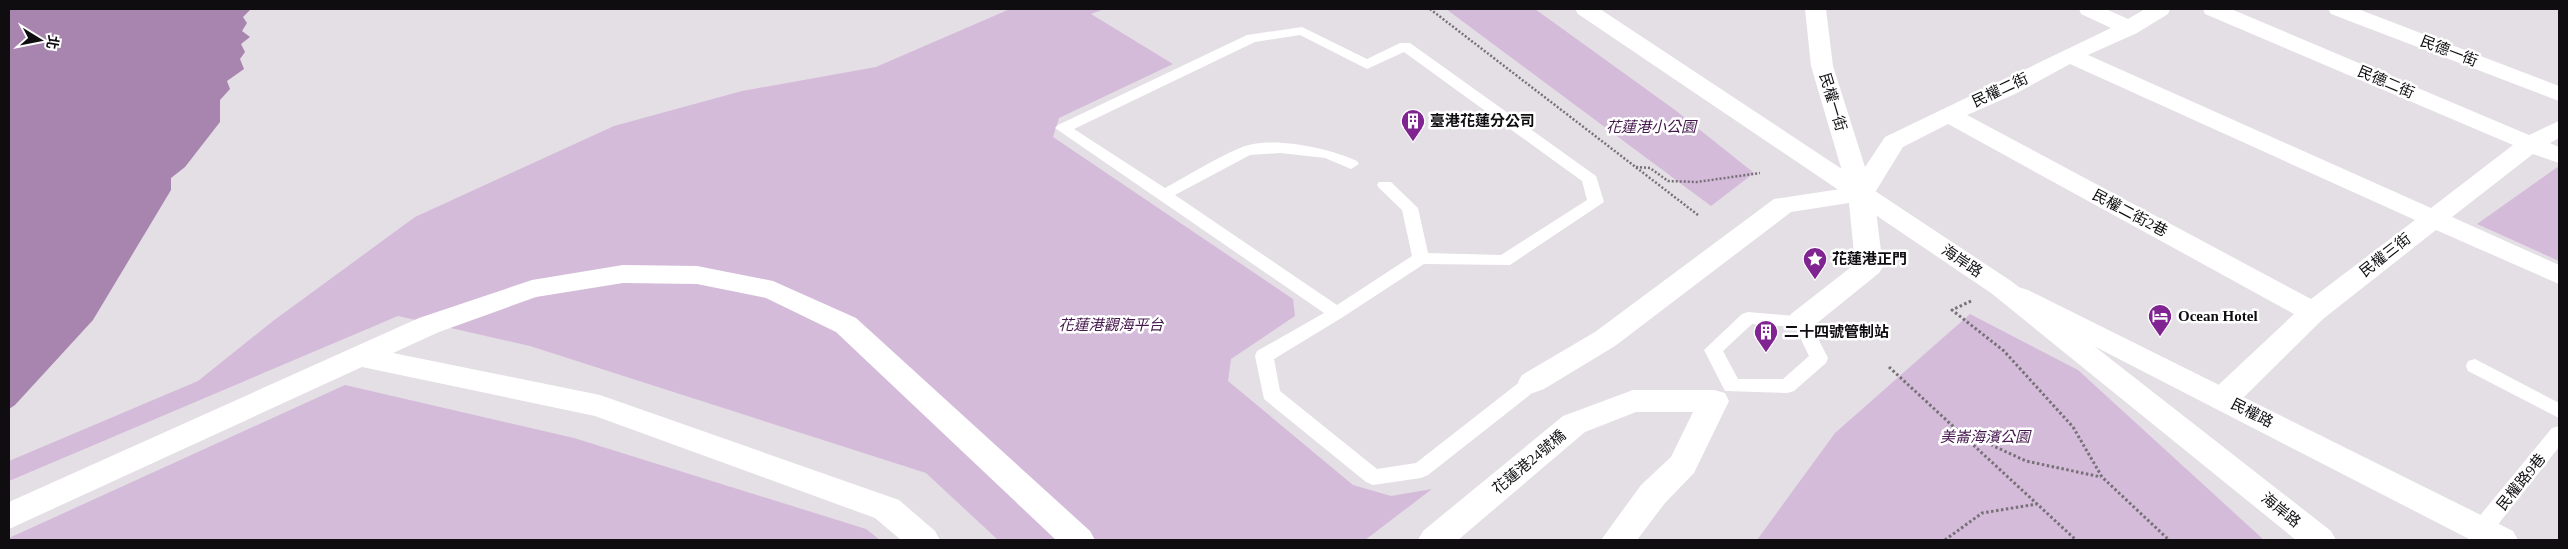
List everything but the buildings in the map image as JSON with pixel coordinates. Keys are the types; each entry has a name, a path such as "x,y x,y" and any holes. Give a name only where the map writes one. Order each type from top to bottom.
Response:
{"street":[{"name":"海岸路","path":"1586,9 2001,287 2319,540"},
{"name":"民權一街","path":"1801,321 1869,267 1861,194 1822,66 1815,9"},
{"path":"2089,9 2129,28"},
{"name":"民權二街","path":"1861,194 1894,142 1948,114 2007,89 2069,55 2129,28 2160,9"},
{"name":"民德二街","path":"2212,9 2559,156"},
{"name":"民德一街","path":"2339,9 2559,94"},
{"path":"2069,55 2559,274"},
{"name":"民權二街2巷","path":"1948,114 2313,312"},
{"name":"民權三街","path":"2223,399 2313,312 2433,217 2530,144 2559,128"},
{"path":"1532,382 1604,339 1783,205 1861,194"},
{"path":"9,516 429,325 532,289 623,274 697,275 773,290 846,325 1078,540"},
{"name":"民權路","path":"2001,287 2491,535"},
{"path":"362,357 600,406 887,508 923,540"},
{"path":"1618,540 1653,494 1683,466 1723,393"},
{"name":"花蓮港24號橋","path":"1435,540 1574,424 1633,401 1723,393"}],"lane":[{"path":"1337,313 1063,128 1252,38 1302,31 1367,66 1404,46 1590,179 1596,202 1504,261 1421,258 1337,313 1264,356 1271,394 1373,477 1420,470 1532,382"},
{"path":"1164,195 1246,151 1280,148 1328,154 1351,164"},
{"path":"1385,185 1410,208 1421,258"},
{"path":"1748,318 1801,321 1819,358 1787,386 1723,393 1713,350 1748,318"},
{"path":"2475,366 2559,411"},
{"name":"民權路9巷","path":"2491,535 2559,433"}],"path":[{"path":"1430,9 1698,215"},
{"path":"1636,167 1650,168 1668,181 1697,182 1760,173"},
{"path":"2001,287 1952,310 2004,351 2074,427 2102,477 2169,540"},
{"path":"1889,367 2076,540"},
{"path":"1956,429 2026,461 2102,477"},
{"path":"1945,540 1982,514 2037,504"}],"green space":[{"name":"花蓮港觀海平台","path":"1010,9 1104,9 1091,14 1173,64 1059,118 1053,137 1293,299 1295,316 1231,359 1228,381 1353,485 1391,496 1432,489 1365,540 998,540 926,473 530,346 398,316 9,481 9,461 198,381 273,321 415,217 614,126 742,91 876,67"},
{"name":"花蓮港小公園","path":"1446,9 1535,9 1675,110 1754,173 1711,206"},
{"path":"2559,166 2559,261 2477,224"},
{"name":"美崙海濱公園","path":"1970,314 2078,370 2264,540 1757,540 1835,433"},
{"path":"345,385 574,438 866,529 880,540 9,540 9,538"}],"shaded area":[{"path":"9,9 251,9 243,17 247,23 242,31 250,37 241,44 245,52 240,59 244,69 227,81 230,89 220,100 220,122 185,167 171,178 171,190 93,320 15,405 9,409"}],"place":[{"name":"臺港花蓮分公司","path":"1413,142"},
{"name":"花蓮港正門","path":"1815,280"},
{"name":"Ocean Hotel","path":"2160,337"},
{"name":"二十四號管制站","path":"1766,353"}]}
